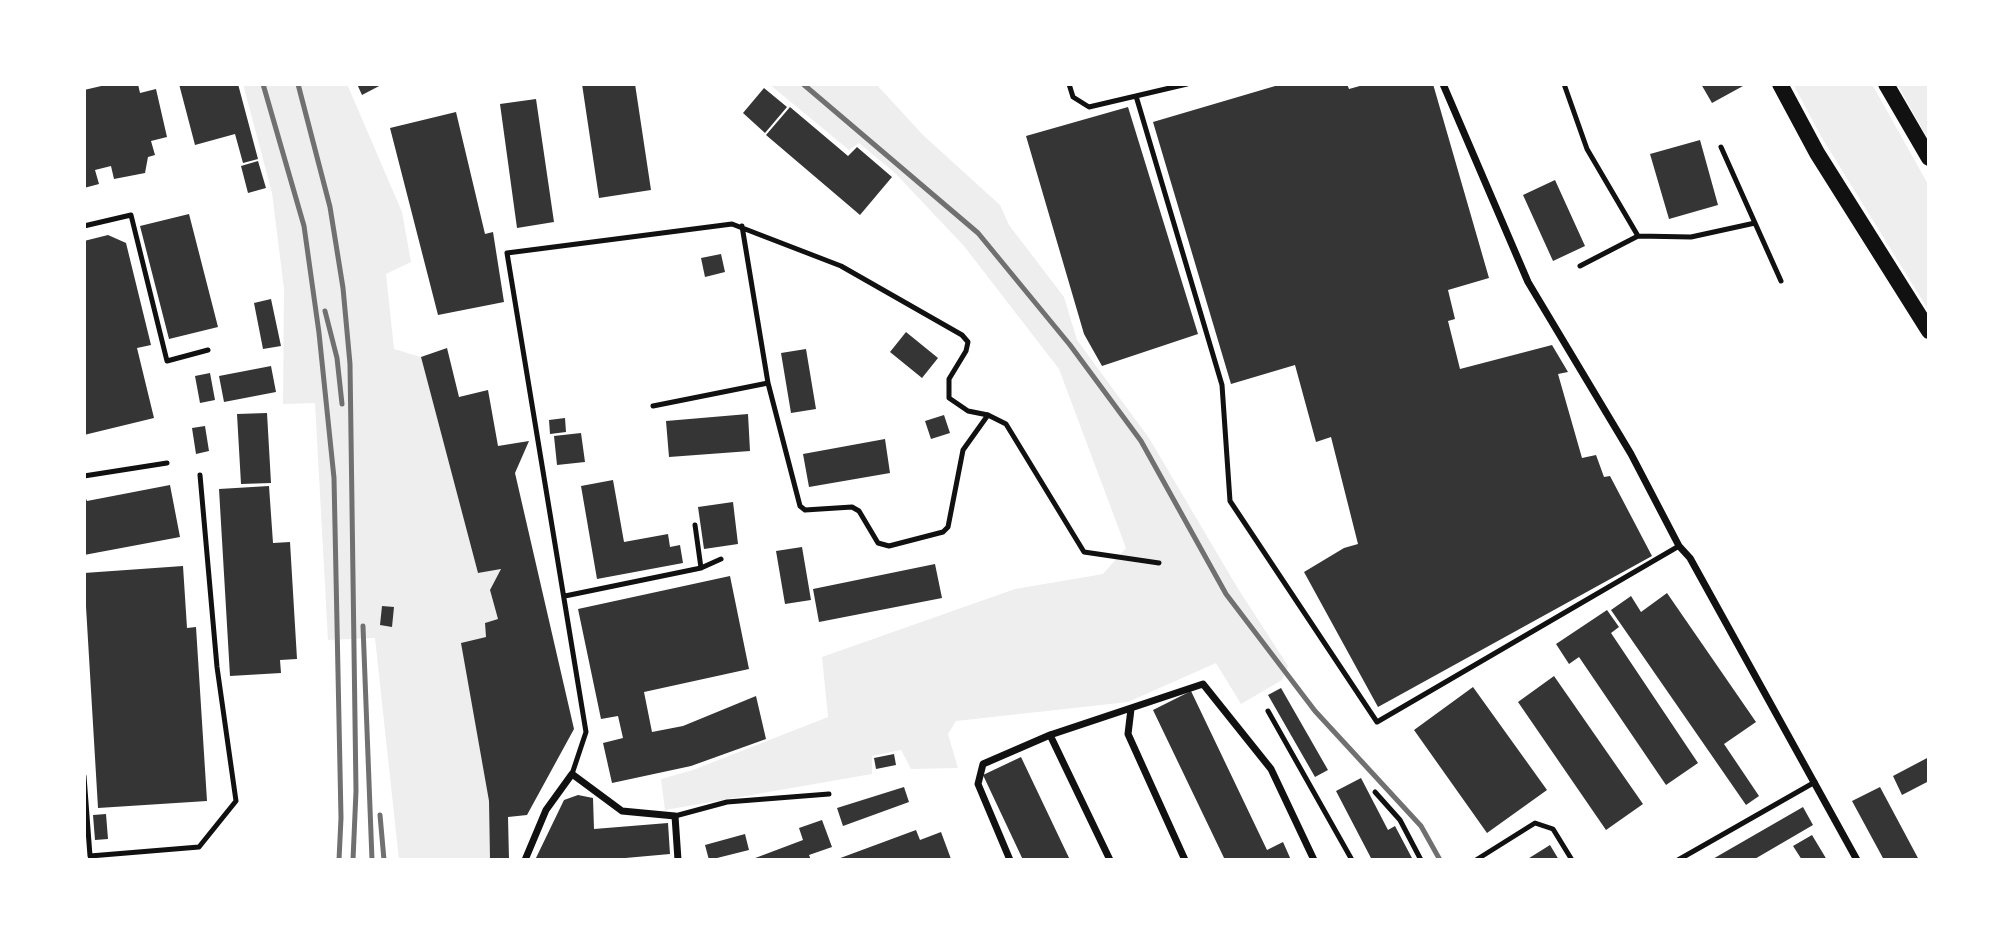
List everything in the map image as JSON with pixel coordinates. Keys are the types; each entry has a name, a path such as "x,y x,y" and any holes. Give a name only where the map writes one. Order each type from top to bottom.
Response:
{"main road":[{"path":"1780,84 1817,153 1929,331"},
{"path":"1886,84 1929,158"}],"street":[{"path":"1443,84 1528,282 1631,454 1679,546 1690,558 1857,860"},
{"path":"1010,860 978,785 983,764 1050,735 1203,684 1271,769 1314,860"},
{"path":"1131,709 1128,734 1185,860"},
{"path":"1050,735 1110,860"},
{"path":"525,860 546,810 572,774 622,811 675,816 678,860"}],"lane":[{"path":"1069,84 1073,97 1090,107 1187,84"},
{"path":"1564,84 1587,149 1638,236"},
{"path":"1136,96 1222,385 1230,501 1377,722 1679,546"},
{"path":"1721,147 1781,281"},
{"path":"84,226 131,215 167,361 208,351"},
{"path":"1580,266 1638,236 1691,237 1755,223"},
{"path":"572,774 586,732 508,253 732,224 841,266 962,335 968,342 966,351 949,379 949,398 968,411 988,415 1006,424 1084,552 1159,563"},
{"path":"742,226 768,383 800,506 805,510 852,507 859,511 878,543 889,546 943,532 948,527 963,450 988,415"},
{"path":"653,406 768,383"},
{"path":"84,476 167,463"},
{"path":"84,776 90,856 199,847 236,800 217,667 200,475"},
{"path":"695,525 701,568"},
{"path":"565,596 701,568 721,559"},
{"path":"1268,711 1352,860"},
{"path":"1678,860 1815,782"},
{"path":"1376,792 1400,820 1421,860"},
{"path":"675,816 727,802 829,794"},
{"path":"1476,860 1535,823 1553,829 1572,860"}],"shaded area":[{"path":"243,84 347,84 402,212 411,262 386,274 394,349 421,357 478,573 501,569 490,590 498,619 485,623 486,637 462,643 489,801 490,860 399,860 375,638 328,640 315,403 283,404 284,289 272,193"},
{"path":"769,84 876,84 923,135 1000,205 1009,225 1064,297 1077,340 1149,438 1237,587 1288,666 1282,680 1241,704 1216,663 1128,702 956,721 948,734 958,768 911,769 901,750 872,756 872,774 665,810 661,779 693,770 828,717 822,657 1015,589 1103,574 1126,548 1059,369 964,246 895,173 859,143 849,150"},
{"path":"1793,84 1872,84 1929,186 1929,311 1822,138"},
{"path":"1897,84 1929,84 1929,141"}],"building":[{"path":"110,84 138,84 140,93 156,89 167,137 151,141 155,155 148,157 145,173 114,179 111,166 95,170 99,184 84,188 84,90"},
{"path":"179,84 238,84 258,159 243,163 235,134 195,145"},
{"path":"357,84 383,84 362,95"},
{"path":"582,84 635,84 651,190 599,198"},
{"path":"1282,84 1347,84 1349,89 1367,84 1433,84 1489,278 1448,290 1455,319 1448,321 1460,369 1552,345 1568,372 1558,374 1582,458 1596,455 1604,477 1610,476 1652,556 1378,707 1304,572 1344,548 1358,544 1331,437 1316,442 1295,365 1231,384 1153,122"},
{"path":"1701,84 1742,84 1743,86 1712,103"},
{"path":"764,88 787,107 765,133 743,113"},
{"path":"536,99 554,222 517,228 500,104"},
{"path":"790,107 848,156 857,147 892,177 860,215 766,135"},
{"path":"1128,107 1198,334 1102,366 1084,334 1026,136"},
{"path":"456,112 485,234 493,232 504,302 438,315 390,128"},
{"path":"1700,140 1718,205 1669,219 1650,154"},
{"path":"258,161 266,188 248,193 241,166"},
{"path":"1555,180 1585,246 1553,261 1523,195"},
{"path":"189,214 218,327 169,339 140,226"},
{"path":"108,235 126,243 151,345 137,348 154,418 84,435 84,241"},
{"path":"721,254 725,272 705,277 701,258"},
{"path":"271,299 281,346 263,349 254,303"},
{"path":"906,332 938,358 922,378 890,352"},
{"path":"447,348 459,397 488,390 498,446 529,441 515,473 574,729 527,815 508,817 509,860 490,860 489,801 461,643 486,637 485,623 498,619 490,590 501,569 478,573 421,357"},
{"path":"806,349 816,409 791,413 781,353"},
{"path":"271,366 276,392 224,402 219,376"},
{"path":"210,373 215,400 200,403 195,376"},
{"path":"267,413 271,483 241,484 237,414"},
{"path":"748,414 750,451 669,457 666,421"},
{"path":"944,415 950,433 931,439 925,421"},
{"path":"565,418 566,432 550,434 549,420"},
{"path":"205,426 209,451 196,454 192,428"},
{"path":"581,433 585,462 557,465 554,436"},
{"path":"885,439 890,473 809,487 803,454"},
{"path":"613,480 624,542 668,534 670,547 680,545 683,563 597,579 581,486"},
{"path":"170,485 180,537 84,555 84,494 87,501"},
{"path":"269,486 273,543 290,542 297,659 280,660 281,673 230,676 219,489"},
{"path":"733,502 738,544 704,549 698,507"},
{"path":"802,547 811,600 785,604 776,551"},
{"path":"935,564 942,598 819,622 813,589"},
{"path":"183,566 187,628 196,627 207,801 98,808 84,573"},
{"path":"730,576 749,669 644,692 652,732 683,726 756,696 766,739 691,766 612,783 603,743 623,738 618,716 601,719 578,609"},
{"path":"1667,593 1756,722 1724,744 1759,796 1746,805 1611,610 1631,596 1641,612"},
{"path":"382,606 394,607 392,627 380,625"},
{"path":"1607,610 1619,627 1611,633 1698,763 1666,785 1579,657 1569,664 1556,644"},
{"path":"1554,676 1643,804 1606,830 1518,702"},
{"path":"1473,687 1547,790 1487,833 1414,730"},
{"path":"1281,688 1328,770 1315,777 1268,695"},
{"path":"1191,691 1267,850 1283,842 1291,860 1225,860 1153,710"},
{"path":"894,754 896,765 876,769 874,758"},
{"path":"1021,757 1070,860 1023,860 983,775"},
{"path":"1929,757 1929,781 1902,795 1893,776"},
{"path":"1361,778 1388,830 1395,826 1413,860 1372,860 1336,791"},
{"path":"904,787 909,802 843,826 837,808"},
{"path":"1880,787 1919,860 1884,860 1852,801"},
{"path":"578,795 593,798 594,829 668,823 670,854 603,860 535,860 564,800"},
{"path":"1803,807 1813,825 1753,860 1711,860"},
{"path":"106,814 108,839 95,840 93,815"},
{"path":"822,820 832,847 809,855 811,860 750,860 803,840 799,828"},
{"path":"916,830 920,840 941,832 951,859 835,860"},
{"path":"745,834 749,850 709,860 705,845"},
{"path":"1812,835 1827,860 1802,860 1793,846"},
{"path":"1550,845 1559,860 1526,860"}],"railway":[{"path":"263,84 304,226 319,333 334,478 341,818 339,860"},
{"path":"298,84 330,207 343,288 350,364 356,791 353,860"},
{"path":"803,84 978,233 1070,345 1141,441 1226,594 1315,711 1421,826 1440,860"},
{"path":"325,311 337,358 342,404"},
{"path":"363,626 372,860"},
{"path":"380,815 384,860"}]}
